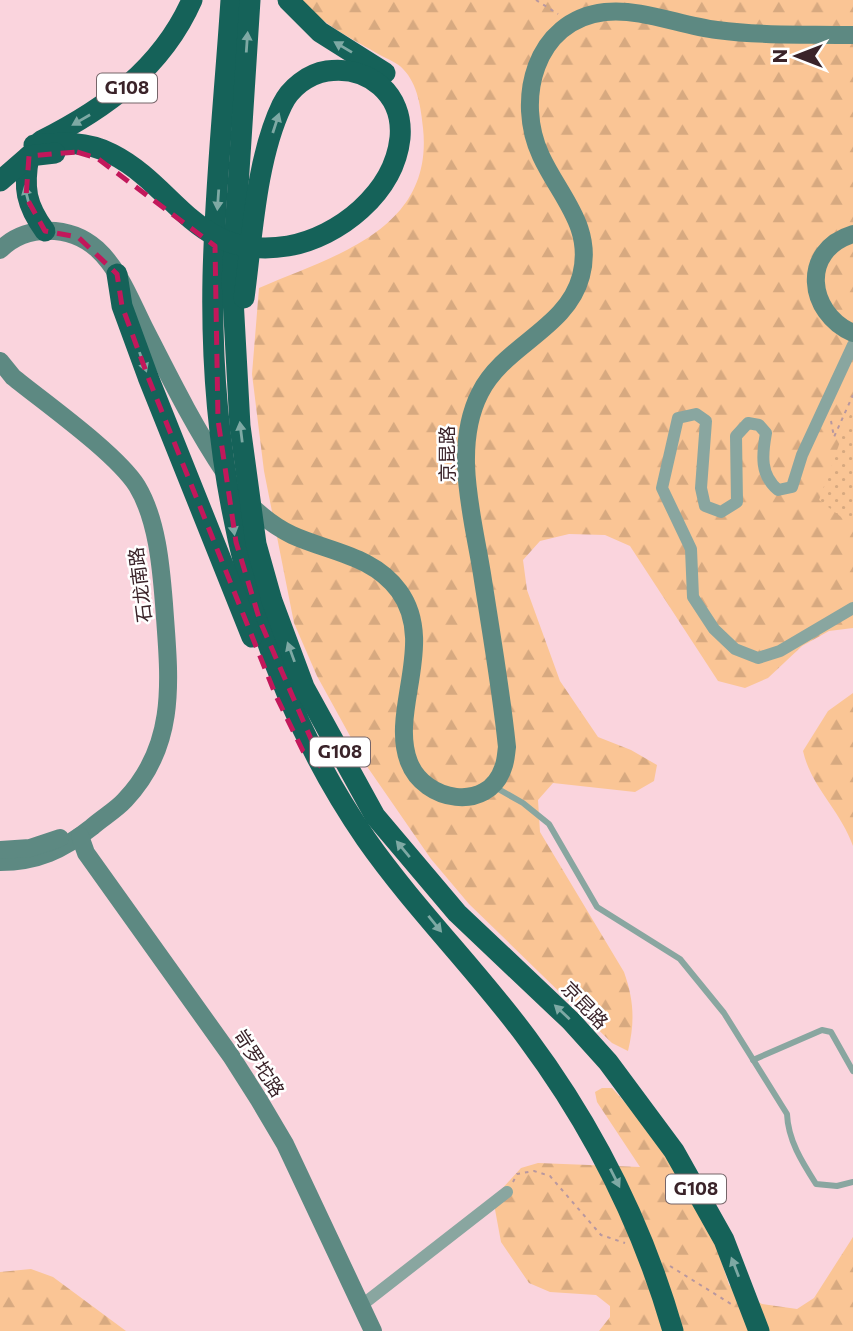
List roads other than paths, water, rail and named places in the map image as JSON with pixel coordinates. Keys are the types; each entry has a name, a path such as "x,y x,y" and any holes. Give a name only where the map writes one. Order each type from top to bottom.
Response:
{"highway":[{"name":"G108","path":"32,151 85,119 130,85 172,38 192,0"},
{"name":"G108","path":"231,0 213,278 218,421 236,542 260,621 286,692 324,769 367,839 526,1037 583,1118 626,1199 660,1285 673,1331"},
{"name":"京昆路","path":"250,0 232,280 240,426 256,544 272,601 304,687 374,816 457,913 571,1021 608,1062 674,1151 724,1240 759,1331"},
{"path":"0,167 20,151 78,144 111,153 198,239 226,251 276,252 321,246 364,220 393,186 404,163 410,139 409,116 404,101 387,75 320,32 302,18 288,0"},
{"path":"235,359 255,207 274,125 283,103 299,85 320,72 353,70 370,76 383,86 393,101 400,138 394,162 383,182 357,213 332,230 276,252"},
{"path":"0,181 32,151"},
{"path":"32,151 24,181 26,197 45,231"},
{"path":"117,274 122,306 148,377 276,696 303,751 324,769"}],"main road":[{"name":"京昆路","path":"491,785 503,769 507,747 468,478 467,436 474,405 489,376 561,313 573,297 582,273 584,255 578,217 542,158 534,138 528,108 533,72 549,44 574,22 591,15 620,12 719,31 853,35"},
{"path":"0,250 10,239 45,231 78,237 97,248 117,274 172,381 242,496 261,516 293,536 366,562 400,591 410,612 414,636 406,740 408,760 416,777 432,792 453,798 474,795 491,785"},
{"path":"853,234 834,242 824,252 817,278 821,307 841,328 853,333"},
{"name":"石龙南路","path":"0,361 13,377 111,458 137,486 155,533 164,600 168,713 155,759 125,800 67,847 34,859 0,862"},
{"name":"石龙南路","path":"0,850 30,848 80,836"},
{"name":"岢罗坨路","path":"80,836 86,853 259,1100 285,1144 373,1331"}],"street":[{"path":"853,345 792,486 778,490 767,481 762,454 766,433 760,425 748,423 736,436 737,502 721,512 705,506 701,488 706,421 696,414 678,418 662,488 691,549 693,597 714,629 735,649 758,658 780,651 853,608"},
{"path":"362,1305 507,1192"}],"lane":[{"path":"491,785 523,803 549,824 597,907 680,958 724,1013 787,1114 787,1126 797,1152 816,1184 837,1186 853,1182"},
{"path":"753,1060 822,1030 831,1032 853,1071"}]}
